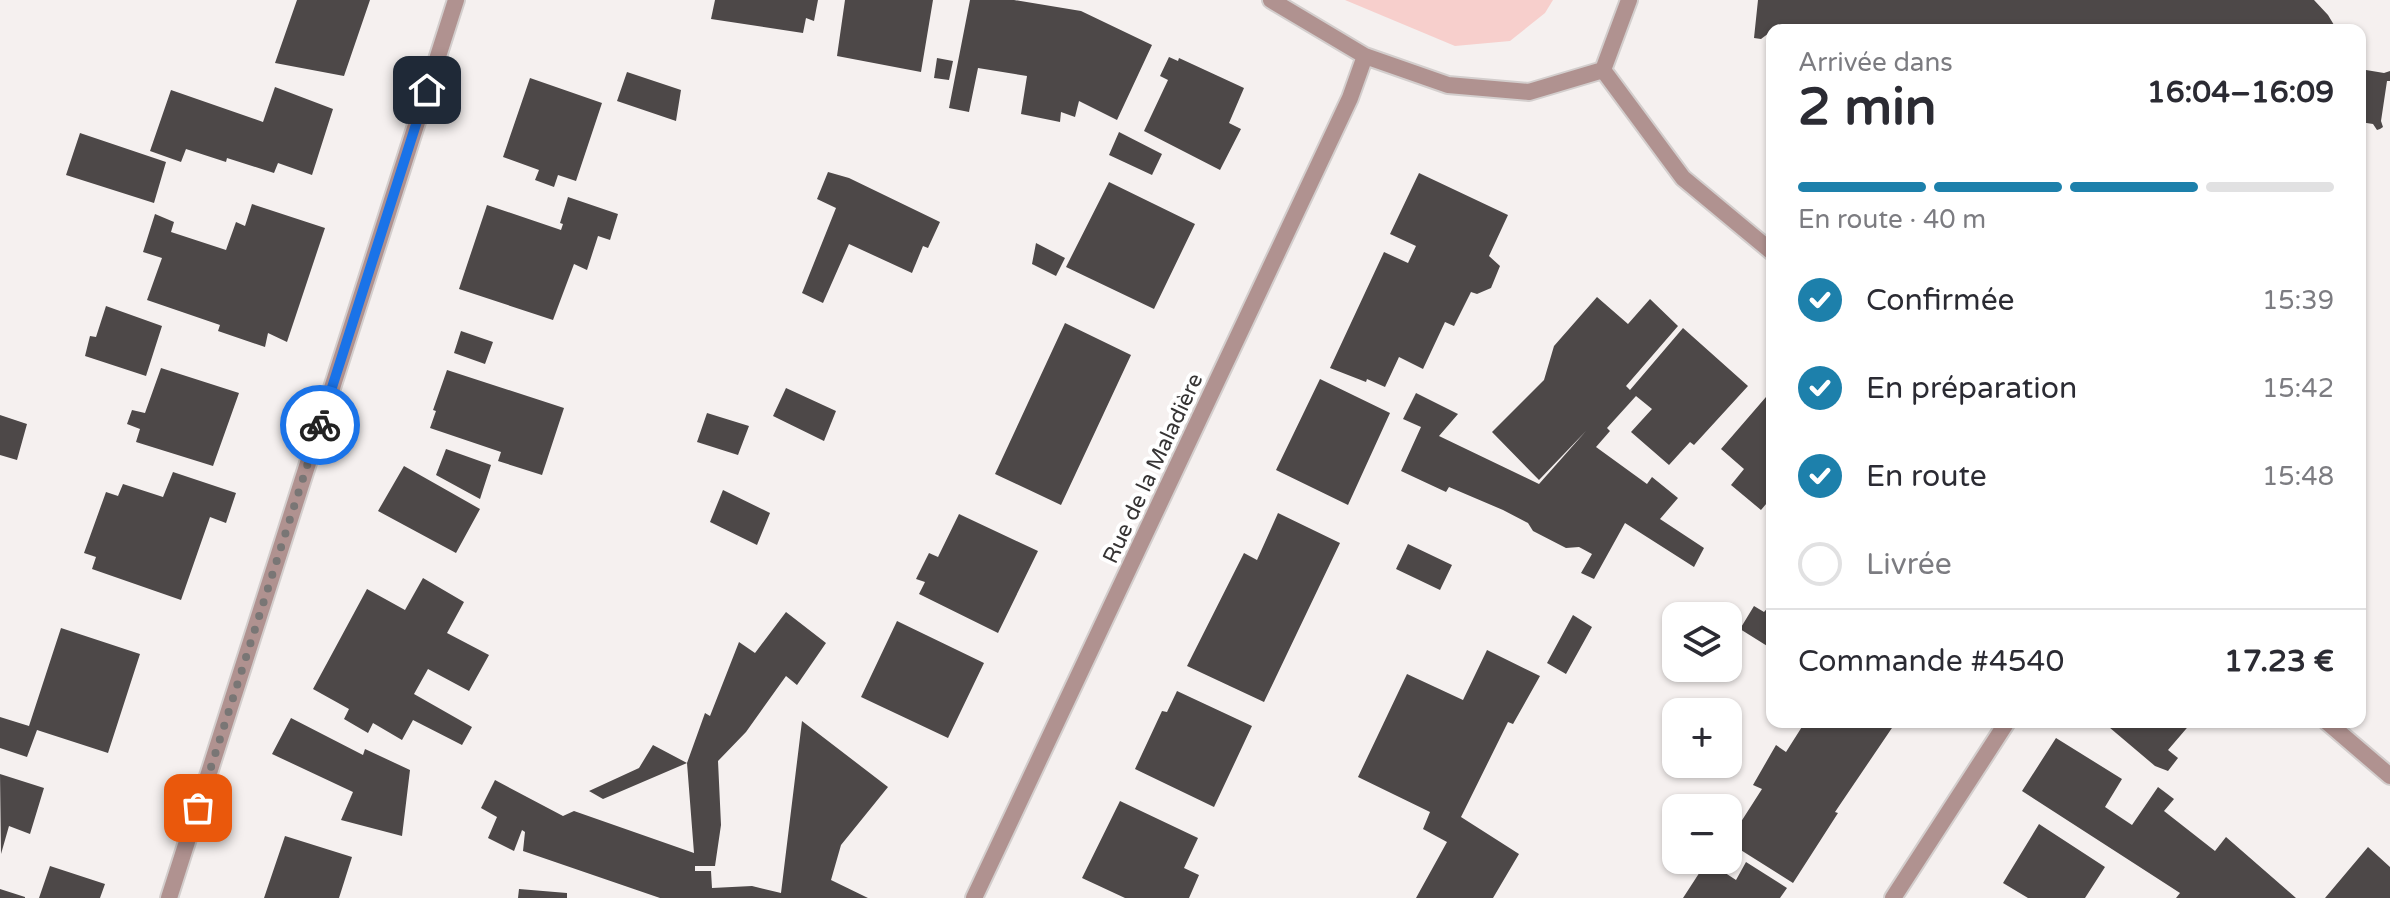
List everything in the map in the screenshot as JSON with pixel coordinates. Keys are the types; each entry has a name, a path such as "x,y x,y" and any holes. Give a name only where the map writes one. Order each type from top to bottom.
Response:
{"street":[{"path":"169,898 456,0"},
{"path":"1271,0 1365,56 1448,85 1529,92 1603,70"},
{"path":"1603,70 1629,0"},
{"name":"Rue de la Maladière","path":"974,898 1350,98 1365,56"},
{"path":"1603,70 1683,178 1766,247"},
{"path":"1893,898 2003,728"},
{"path":"2334,728 2390,776"}],"shaded area":[{"path":"1345,0 1553,0 1545,13 1510,41 1455,46"}],"building":[{"path":"297,0 370,0 344,76 275,63"},
{"path":"715,0 818,0 814,21 806,18 803,33 711,19"},
{"path":"845,0 933,0 921,72 837,56"},
{"path":"970,0 1014,0 1081,11 1152,45 1117,120 1079,101 1075,117 1061,112 1060,122 1021,114 1027,76 978,68 969,112 949,108"},
{"path":"1758,0 2314,0 2333,24 1766,24 1766,35 1761,39 1754,38"},
{"path":"1169,57 1178,61 1179,58 1244,88 1229,123 1241,129 1220,170 1144,131 1168,80 1160,76"},
{"path":"937,58 953,61 949,80 934,78"},
{"path":"2366,70 2390,71 2381,121 2383,127 2377,130 2373,124 2366,123"},
{"path":"627,72 681,90 676,121 617,101"},
{"path":"530,78 602,103 576,181 558,175 554,187 535,180 539,170 503,157"},
{"path":"275,87 333,109 312,175 278,163 274,173 186,149 181,162 150,151 171,90 263,122"},
{"path":"1119,132 1162,154 1152,175 1109,155"},
{"path":"80,133 166,162 154,203 66,175"},
{"path":"828,172 849,178 940,222 928,248 923,246 912,273 849,244 823,303 802,293 836,208 817,199"},
{"path":"1419,173 1508,215 1489,256 1500,266 1491,288 1477,294 1471,292 1454,326 1445,322 1423,369 1399,357 1385,387 1330,368 1384,252 1408,263 1416,246 1390,234"},
{"path":"1109,182 1195,224 1154,309 1066,267"},
{"path":"568,197 618,214 610,240 598,236 587,270 574,264 553,320 459,289 487,205 561,230 563,224 560,223"},
{"path":"252,204 325,228 287,342 268,333 265,347 218,331 220,325 147,300 162,258 143,252 155,214 174,222 171,232 226,250 236,222 245,226"},
{"path":"1036,243 1065,258 1056,276 1032,264"},
{"path":"1597,297 1628,324 1650,299 1678,326 1626,386 1630,390 1683,328 1748,386 1694,445 1690,442 1669,465 1631,432 1652,409 1636,396 1607,428 1610,431 1596,447 1647,484 1652,477 1678,498 1660,519 1704,548 1694,567 1625,523 1594,579 1581,573 1592,554 1579,547 1566,548 1533,531 1528,523 1503,510 1449,487 1446,492 1401,471 1421,427 1403,419 1416,393 1458,414 1439,436 1539,484 1586,431 1539,480 1492,432 1544,380 1554,346"},
{"path":"106,306 162,326 146,376 85,356 90,336 96,337"},
{"path":"1065,323 1131,355 1061,505 995,474"},
{"path":"461,331 493,342 485,364 454,353"},
{"path":"161,368 239,393 213,466 136,442 140,429 127,424 132,410 145,413"},
{"path":"447,370 564,408 542,475 498,461 501,452 430,428"},
{"path":"1320,379 1390,413 1348,505 1276,470"},
{"path":"786,388 836,411 824,441 773,416"},
{"path":"1766,397 1766,504 1761,510 1731,485 1744,469 1721,449"},
{"path":"707,413 749,426 738,455 697,442"},
{"path":"0,415 27,424 17,460 0,455"},
{"path":"446,449 491,465 480,499 436,475"},
{"path":"404,466 480,509 456,553 378,511"},
{"path":"173,472 236,493 226,523 210,517 181,600 92,569 96,557 84,553 106,492 118,496 123,484 163,497"},
{"path":"723,490 770,513 757,545 710,522"},
{"path":"1278,513 1340,543 1264,702 1187,666 1244,553 1257,560"},
{"path":"959,514 1038,551 998,633 919,594 925,582 916,579 929,553 938,557"},
{"path":"1408,544 1452,565 1440,590 1396,569"},
{"path":"423,578 464,602 447,633 489,655 469,691 428,669 414,694 472,727 462,745 413,720 402,740 373,723 368,733 344,719 349,709 313,689 367,589 405,610"},
{"path":"1754,606 1764,612 1766,610 1766,645 1742,630"},
{"path":"786,612 826,643 797,685 786,676 746,732 718,761 721,825 715,866 695,866 695,871 711,871 712,888 752,886 781,893 802,721 888,787 841,845 831,880 868,898 660,898 523,851 525,832 522,830 514,851 488,838 497,817 481,808 495,780 563,816 574,811 694,853 687,763 705,713 710,716 739,642 755,653"},
{"path":"1573,615 1592,627 1566,674 1547,663"},
{"path":"897,621 984,663 948,738 861,697"},
{"path":"61,628 140,654 108,753 37,730 27,757 0,748 0,717 29,726"},
{"path":"1487,650 1540,676 1513,724 1508,722 1461,817 1519,854 1493,898 1416,898 1447,842 1423,829 1430,812 1358,777 1407,674 1463,700"},
{"path":"1177,691 1252,726 1214,807 1135,769 1162,711 1167,712"},
{"path":"291,718 363,755 365,749 410,770 402,836 341,820 353,792 272,754"},
{"path":"1801,728 1892,728 1835,812 1838,813 1793,883 1742,851 1742,820 1762,789 1753,785 1776,745 1786,752"},
{"path":"2110,728 2187,728 2168,750 2178,758 2168,771 2155,766"},
{"path":"2056,738 2122,779 2105,807 2132,825 2158,787 2174,799 2164,811 2215,851 2226,837 2296,898 2176,898 2180,893 2022,791"},
{"path":"653,745 687,763 603,799 589,791 639,768"},
{"path":"0,774 44,788 30,834 9,826 1,854"},
{"path":"1120,801 1198,838 1184,868 1199,875 1189,898 1125,898 1082,878"},
{"path":"2039,824 2105,867 2085,898 2028,898 2003,883"},
{"path":"285,836 352,857 339,898 264,898"},
{"path":"2368,847 2390,867 2390,898 2325,898"},
{"path":"1746,862 1787,888 1780,898 1683,898 1699,874 1727,874 1736,880"},
{"path":"50,866 105,884 100,898 39,898"},
{"path":"0,889 25,897 25,898 0,898"},
{"path":"519,889 567,893 567,898 518,898"}],"way so far":[{"path":"198,808 320,425"}],"route":[{"path":"320,425 427,90"}]}
